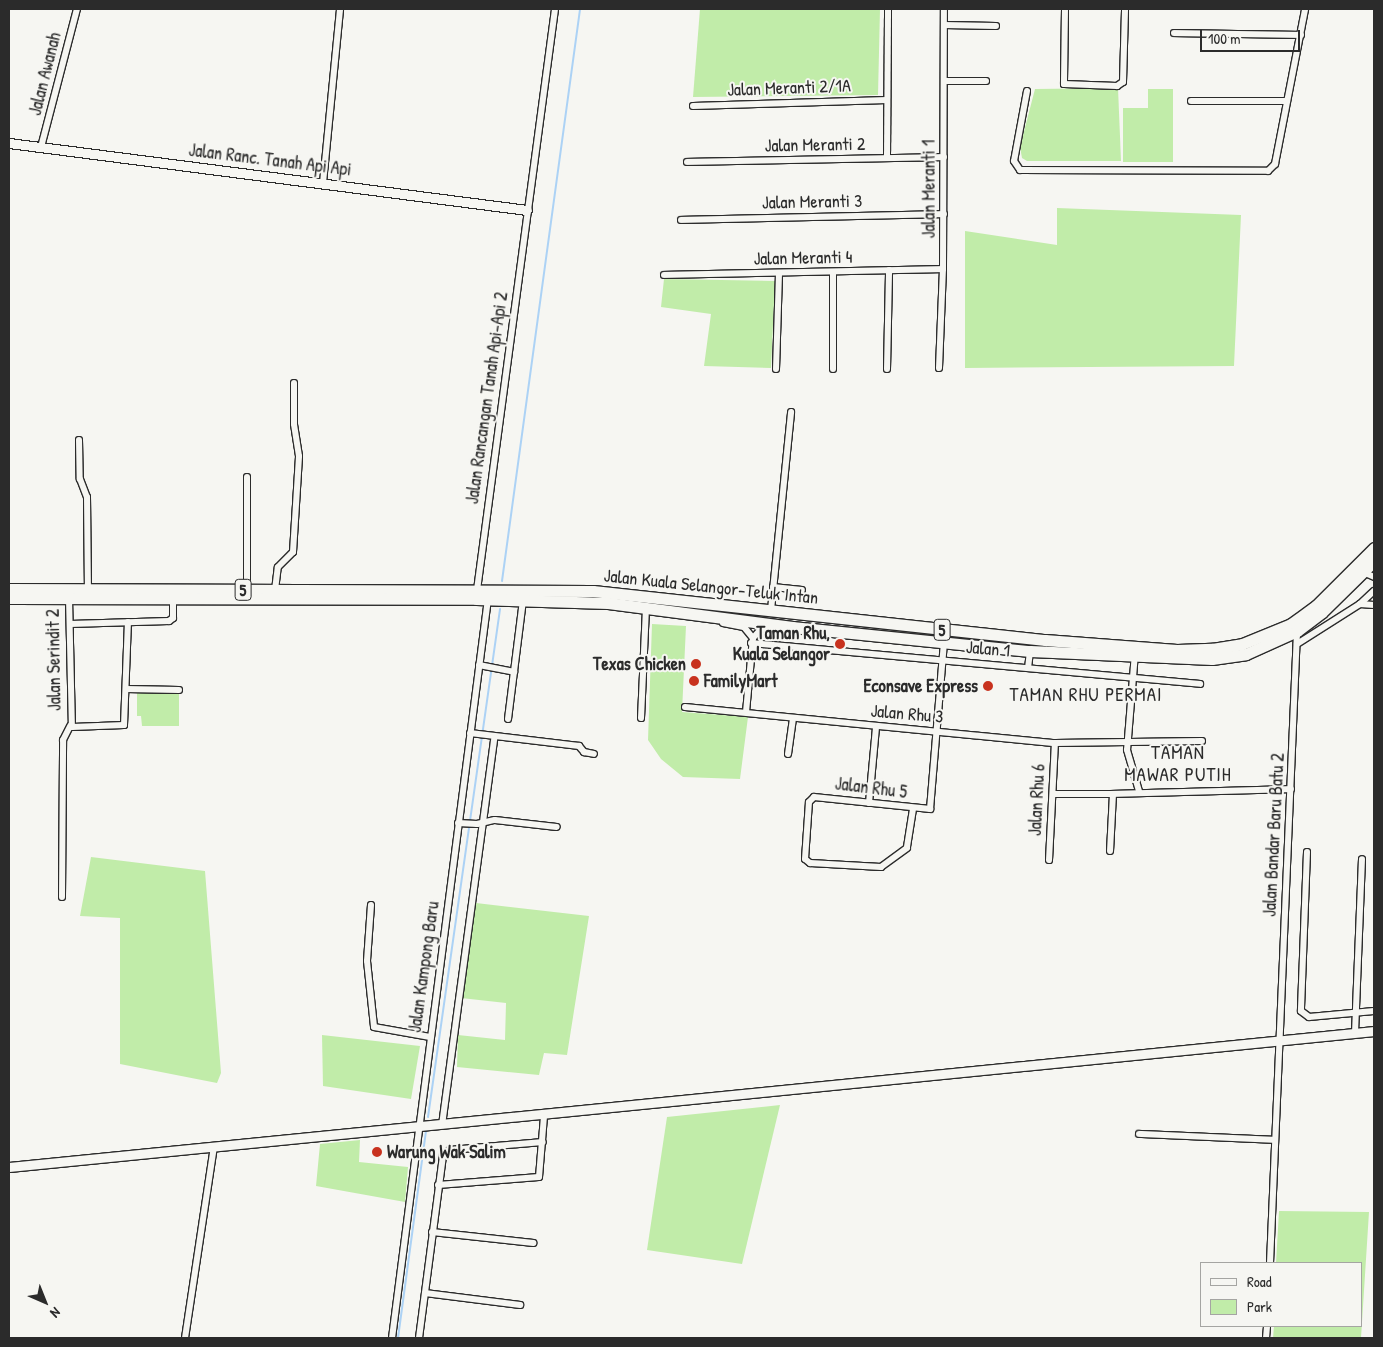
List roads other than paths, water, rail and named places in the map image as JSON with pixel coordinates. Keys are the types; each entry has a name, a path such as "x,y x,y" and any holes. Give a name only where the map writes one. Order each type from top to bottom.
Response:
{"highway":[{"name":"Jalan Kuala Selangor-Teluk Intan","path":"9,598 488,599 608,603 792,627 1030,651 1135,652 1212,649 1268,635 1316,606 1374,548"},
{"name":"Jalan Kuala Selangor-Teluk Intan","path":"9,589 593,591 1212,660 1246,654 1297,631 1374,561"}],"street":[{"name":"Jalan Awanah","path":"42,148 77,9"},
{"path":"323,183 340,9"},
{"name":"Jalan Rancangan Tanah Api-Api 2","path":"477,590 555,9"},
{"path":"887,158 888,9"},
{"name":"Jalan Meranti 1","path":"939,368 944,269 944,9"},
{"path":"1065,9 1064,84 1117,86 1122,82 1125,9"},
{"path":"1027,91 1014,161 1020,170 1268,171 1275,164 1305,9"},
{"path":"944,25 996,26"},
{"path":"1174,33 1301,35"},
{"path":"945,81 986,81"},
{"name":"Jalan Meranti 2/1A","path":"693,106 887,100"},
{"path":"1191,101 1287,101"},
{"name":"Jalan Ranc. Tanah Api Api","path":"9,143 527,210"},
{"name":"Jalan Meranti 2","path":"687,162 944,158"},
{"name":"Jalan Meranti 3","path":"681,220 944,214"},
{"name":"Jalan Meranti 4","path":"664,275 944,269"},
{"path":"887,369 888,270"},
{"path":"833,370 834,272"},
{"path":"776,369 779,274"},
{"path":"275,590 278,567 293,552 299,456 294,424 294,383"},
{"path":"771,610 791,412"},
{"path":"79,440 80,479 88,496 88,589"},
{"path":"246,477 248,590"},
{"path":"1363,572 1374,577"},
{"path":"773,587 802,590"},
{"path":"1297,644 1360,604 1374,591"},
{"name":"Jalan Serindit 2","path":"68,598 70,624 70,726 124,725 126,688"},
{"path":"70,624 171,620 173,598"},
{"name":"Jalan Kampong Baru","path":"392,1338 430,1037 461,823 470,734 488,599"},
{"path":"508,719 523,600"},
{"path":"1360,604 1374,606"},
{"path":"641,718 646,608"},
{"path":"713,617 723,624 744,627 752,640 746,712"},
{"path":"128,622 126,688 179,690"},
{"path":"752,640 761,630 792,627"},
{"name":"Jalan Bandar Baru Batu 2","path":"1270,1262 1297,631"},
{"name":"Jalan 1","path":"752,640 1200,684"},
{"path":"938,732 944,642"},
{"path":"1028,668 1030,651"},
{"path":"1135,652 1127,740 1128,759 1139,791"},
{"path":"479,665 514,672"},
{"name":"Jalan Rhu 3","path":"685,707 1055,743 1127,740 1202,741"},
{"path":"788,754 793,718"},
{"path":"62,897 63,740 70,726"},
{"path":"869,802 876,727"},
{"name":"Jalan Rhu 5","path":"913,809 907,848 881,867 810,863 804,857 811,798 869,802 927,810 931,806 938,732"},
{"path":"470,734 579,746 584,752 594,754"},
{"path":"442,1124 479,823 494,738"},
{"name":"Jalan Rhu 6","path":"1049,860 1055,743"},
{"path":"1053,794 1113,794 1139,791 1203,794 1291,790"},
{"path":"1110,851 1113,794"},
{"path":"461,823 479,823 495,820 557,827"},
{"path":"1307,852 1301,1011 1309,1017 1374,1011"},
{"path":"1355,1033 1362,859"},
{"path":"371,905 368,961 374,1028 430,1037"},
{"path":"9,1167 442,1124 544,1116 1374,1031"},
{"path":"438,1185 539,1177 544,1116"},
{"path":"1139,1134 1275,1140"},
{"path":"419,1338 441,1161 450,1150 543,1142"},
{"path":"185,1338 214,1147"},
{"path":"432,1232 533,1243"},
{"path":"424,1293 520,1305"}],"waterway":[{"path":"502,581 580,9"},
{"path":"428,1117 500,609"},
{"path":"398,1338 426,1131"}],"place":[{"name":"Taman Rhu, Kuala Selangor","path":"840,644"},
{"name":"Texas Chicken","path":"696,664"},
{"name":"FamilyMart","path":"694,681"},
{"name":"Econsave Express","path":"988,686"},
{"name":"Warung Wak Salim","path":"377,1152"}],"district":[{"name":"TAMAN RHU PERMAI","path":"1086,695"},
{"name":"TAMAN MAWAR PUTIH","path":"1178,764"}]}
